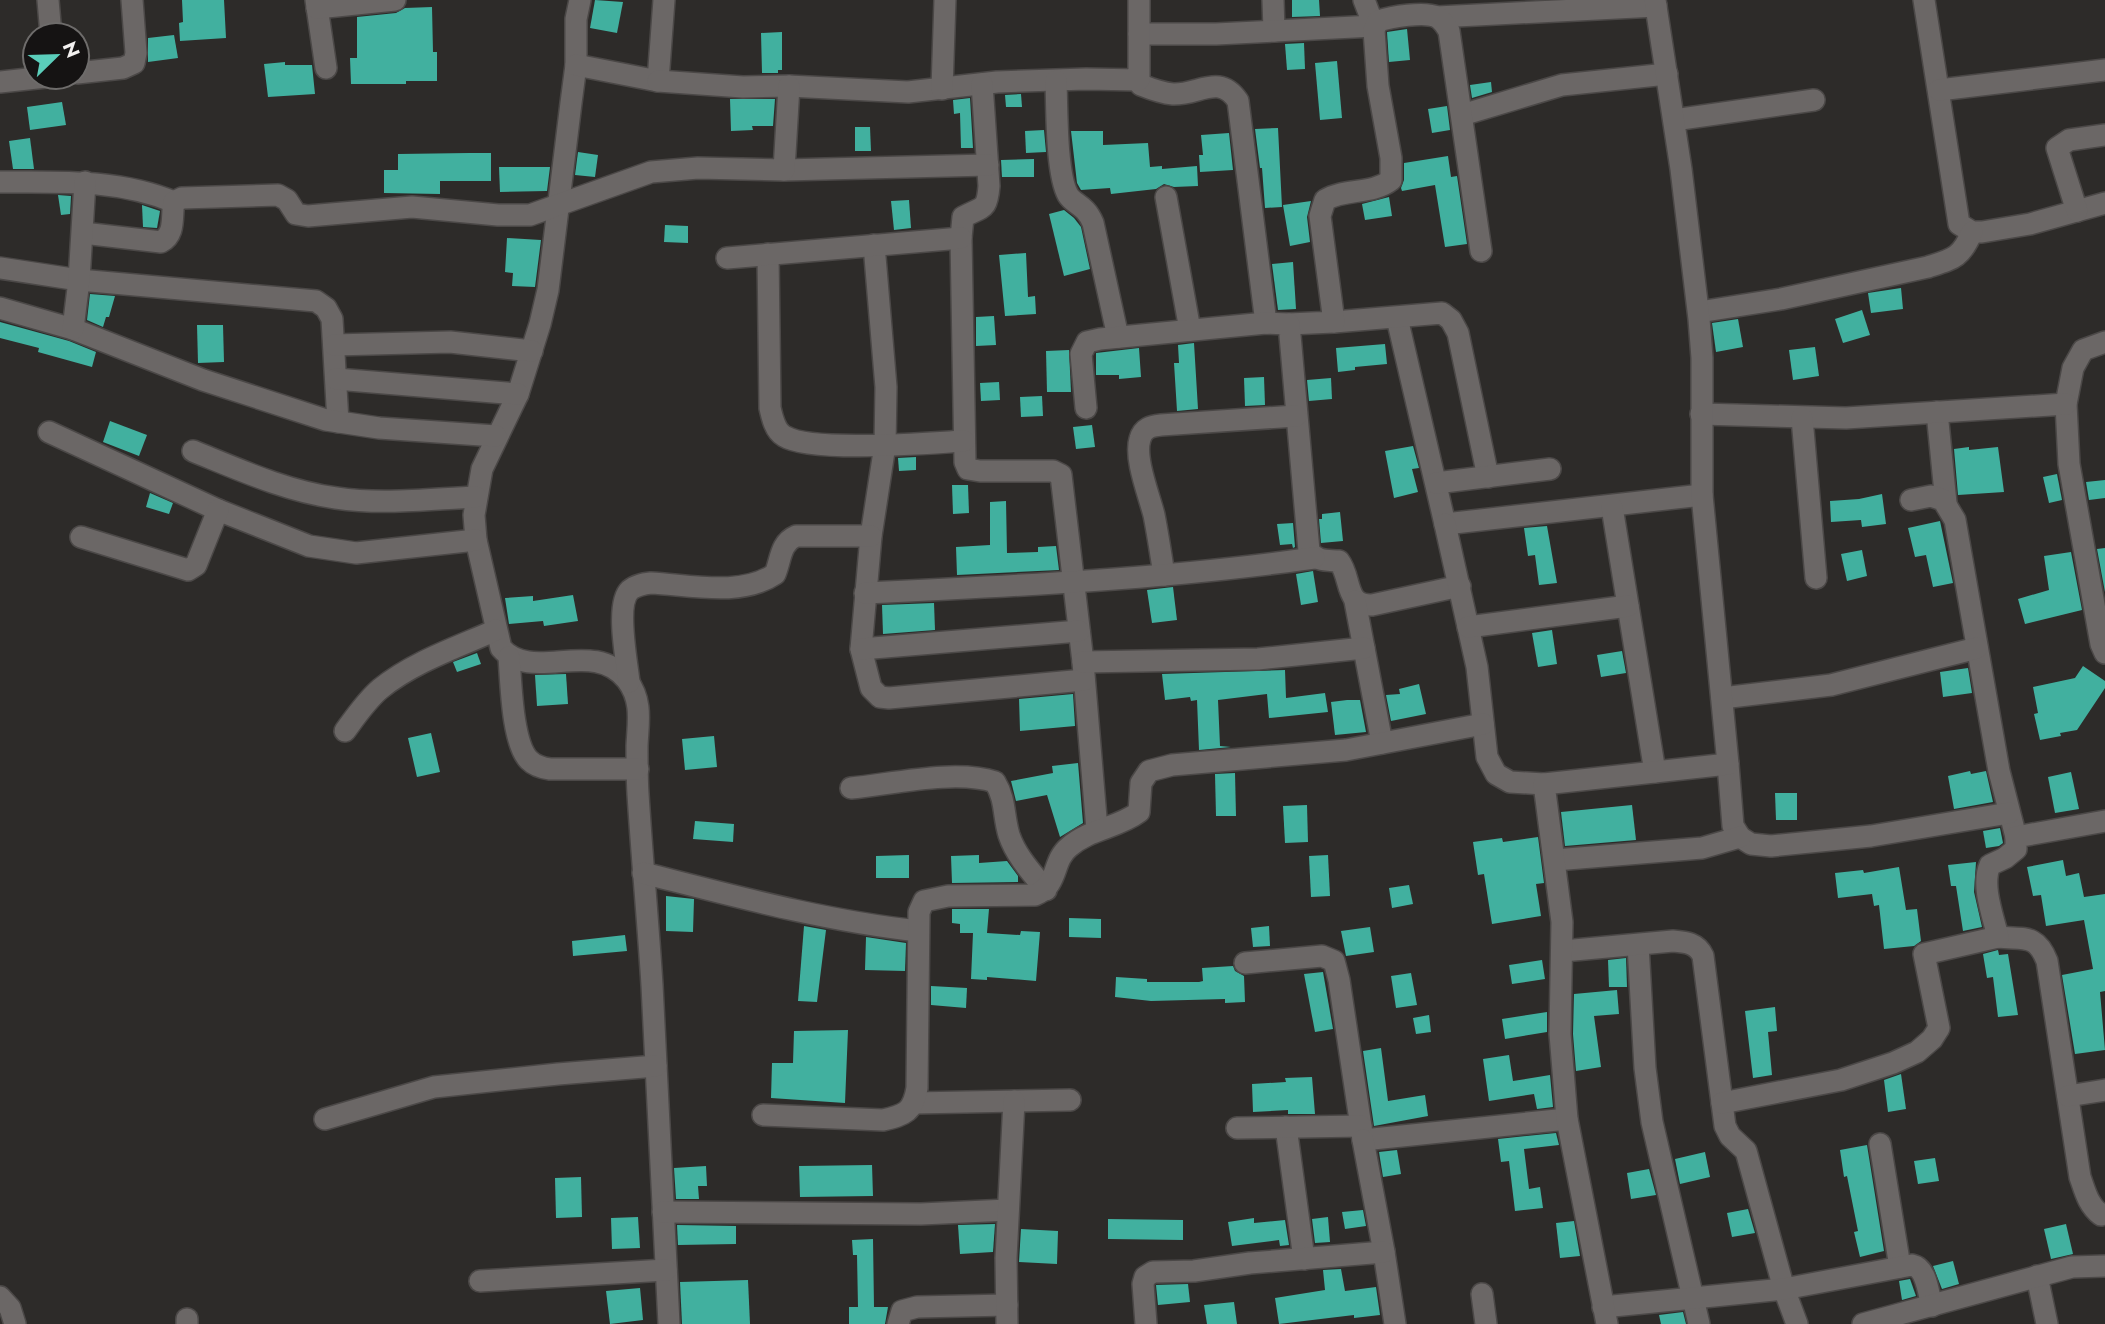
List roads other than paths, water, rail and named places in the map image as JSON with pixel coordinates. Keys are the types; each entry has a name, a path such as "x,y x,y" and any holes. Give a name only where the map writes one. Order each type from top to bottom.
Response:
{"street":[{"path":"48,0 50,21"},
{"path":"91,71 123,68 134,63 136,54 132,0"},
{"path":"326,68 316,4 395,0"},
{"path":"580,0 576,19 576,65 548,290 518,394 482,469 474,515 476,540 496,630 501,648 509,657 524,662 597,661 615,667 629,682"},
{"path":"658,80 664,0"},
{"path":"942,89 945,0"},
{"path":"1139,0 1141,85 1172,94 1221,86 1231,92 1238,101 1266,323"},
{"path":"1273,0 1274,31"},
{"path":"1335,322 1321,208 1325,200 1332,196 1384,185 1391,180 1393,172 1378,86 1374,26 1364,0"},
{"path":"1924,0 1959,224 1972,232 2030,224 2105,203"},
{"path":"1139,34 1374,26 1378,21 1391,17 1437,17 1655,3 1674,120 1699,312 1702,358 1702,495 1733,826 1740,837 1751,844 1771,846 1871,836 2009,813"},
{"path":"1437,17 1445,24 1452,38 1481,251"},
{"path":"576,65 658,80 743,87 789,86 908,92 982,84 1139,80"},
{"path":"1939,90 2105,70"},
{"path":"1462,114 1562,85 1667,74"},
{"path":"0,82 21,80"},
{"path":"1056,81 1059,143 1065,186 1068,196 1084,207 1093,223 1118,337"},
{"path":"982,84 988,201 980,211 964,217 961,238 965,463 968,469 1059,473 1062,480 1084,671 1097,830"},
{"path":"784,170 789,86"},
{"path":"1674,120 1814,100"},
{"path":"2077,211 2057,148 2069,140 2105,135"},
{"path":"0,182 85,181 155,194 174,202 182,198 278,195 287,200 296,214 307,216 412,207 498,215 530,215 651,172 698,168 784,170 988,165"},
{"path":"73,329 83,233 85,181"},
{"path":"1166,197 1190,330"},
{"path":"83,233 161,242 168,238 172,231 174,202"},
{"path":"1699,312 1781,299 1952,260 1964,250 1972,232"},
{"path":"727,258 961,238"},
{"path":"874,245 884,348 885,445 871,536 861,649 871,688 880,697 911,697 1084,671 1258,659 1364,648"},
{"path":"768,254 770,408 777,429 783,436 804,441 885,445 964,441"},
{"path":"0,268 79,281 316,301 326,308 332,319 338,422"},
{"path":"0,308 73,329 203,380 338,422 379,428 496,436"},
{"path":"1086,408 1081,355 1082,347 1087,342 1266,323 1335,322 1442,313 1451,320 1458,333 1488,477"},
{"path":"1397,318 1477,667 1487,757 1496,774 1510,782 1544,784 1728,764"},
{"path":"1289,324 1306,542 1314,558"},
{"path":"334,345 450,342 532,351"},
{"path":"2105,342 2083,351 2073,368 2066,404 2069,464 2105,653"},
{"path":"336,379 518,394"},
{"path":"1701,414 1846,418 2066,404"},
{"path":"1937,412 1946,503 1955,520 1999,771 2016,837 2016,849 1990,865 1986,874 1998,937"},
{"path":"1164,575 1140,461 1139,447 1143,431 1148,427 1161,425 1296,416"},
{"path":"1802,418 1816,578"},
{"path":"49,432 218,510 309,546 356,553 476,540"},
{"path":"193,451 260,478 337,498 372,501 476,497"},
{"path":"1436,483 1550,469"},
{"path":"1446,524 1702,495"},
{"path":"1911,499 1931,496 1946,503"},
{"path":"1612,507 1655,772"},
{"path":"81,537 188,570 196,565 218,510"},
{"path":"669,1324 638,769 640,715 629,682 624,600 629,591 638,585 651,583 738,587 754,585 775,574 783,547 788,540 796,536 871,536"},
{"path":"865,593 1074,583 1233,569 1314,558 1321,561 1339,561 1355,601 1382,743"},
{"path":"1355,601 1362,605 1372,605 1460,586"},
{"path":"1468,627 1628,606"},
{"path":"345,731 362,707 390,682 496,630"},
{"path":"861,649 1079,631"},
{"path":"1722,698 1830,685 1977,648"},
{"path":"509,657 513,715 528,760 539,767 550,769 638,769"},
{"path":"763,1115 883,1120 898,1117 907,1111 914,1103 917,1088 918,931 919,912 924,901 934,898 1035,895 1046,890 1061,855 1070,845 1097,830 1129,820 1139,812 1141,783 1144,776 1155,768 1319,753 1483,724"},
{"path":"851,789 958,777 979,777 995,782 1002,794 1010,838 1026,865 1046,890"},
{"path":"1544,784 1562,922 1560,1034 1567,1119 1605,1316 1693,1296 1784,1289 1912,1265 1920,1268 1932,1306"},
{"path":"2016,837 2105,821"},
{"path":"1555,860 1702,848 1740,837"},
{"path":"643,873 815,915 859,924 918,931"},
{"path":"1722,1103 1841,1080 1917,1052 1932,1039 1939,1027 1924,954 1998,937 2034,940 2041,946 2047,961 2083,1187 2093,1209 2101,1215 2105,1214"},
{"path":"1563,951 1673,940 1688,942 1699,948 1703,956 1725,1126 1730,1136 1746,1151 1784,1289 1797,1324"},
{"path":"1638,945 1644,1055 1652,1122 1699,1324"},
{"path":"1245,963 1322,956 1334,961 1395,1324"},
{"path":"325,1119 434,1087 656,1066"},
{"path":"2068,1096 2105,1090"},
{"path":"914,1103 1070,1100"},
{"path":"898,1324 902,1311 917,1307 1007,1314 1008,1210 1014,1101"},
{"path":"1237,1128 1286,1127 1362,1133 1567,1119"},
{"path":"1286,1127 1304,1259"},
{"path":"1880,1144 1900,1267"},
{"path":"663,1212 920,1214 1008,1210"},
{"path":"1146,1324 1143,1284 1145,1277 1153,1272 1194,1271 1384,1252"},
{"path":"1863,1324 2072,1267 2105,1266"},
{"path":"480,1281 666,1270"},
{"path":"2037,1276 2047,1324"},
{"path":"1482,1294 1486,1324"},
{"path":"0,1297 13,1315 15,1324"}]}
